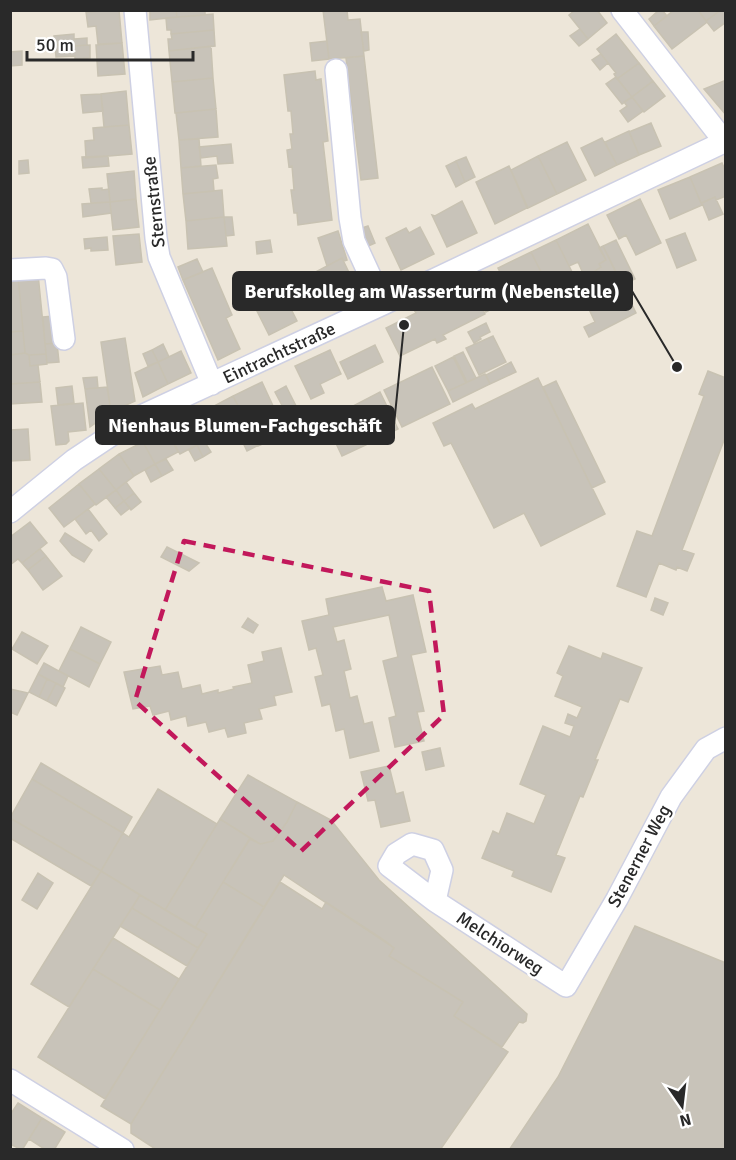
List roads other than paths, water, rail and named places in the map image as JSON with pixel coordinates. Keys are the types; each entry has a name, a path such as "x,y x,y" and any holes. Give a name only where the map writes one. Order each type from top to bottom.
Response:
{"street":[{"name":"Sternstraße","path":"135,10 159,257 212,384"},
{"path":"622,10 725,141"},
{"path":"336,70 354,241 383,304"},
{"name":"Eintrachtstraße","path":"10,512 74,460 136,418 383,304 725,141"},
{"path":"10,270 52,269 56,277 64,339"},
{"name":"Stenerner Weg","path":"566,986 617,899 671,797 706,749 726,738"},
{"name":"Melchiorweg","path":"435,901 566,986"},
{"path":"10,1080 123,1149"}],"place":[{"name":"Nienhaus Blumen-Fachgeschäft","path":"404,325"},
{"name":"Berufskolleg am Wasserturm (Nebenstelle)","path":"677,367"}]}
